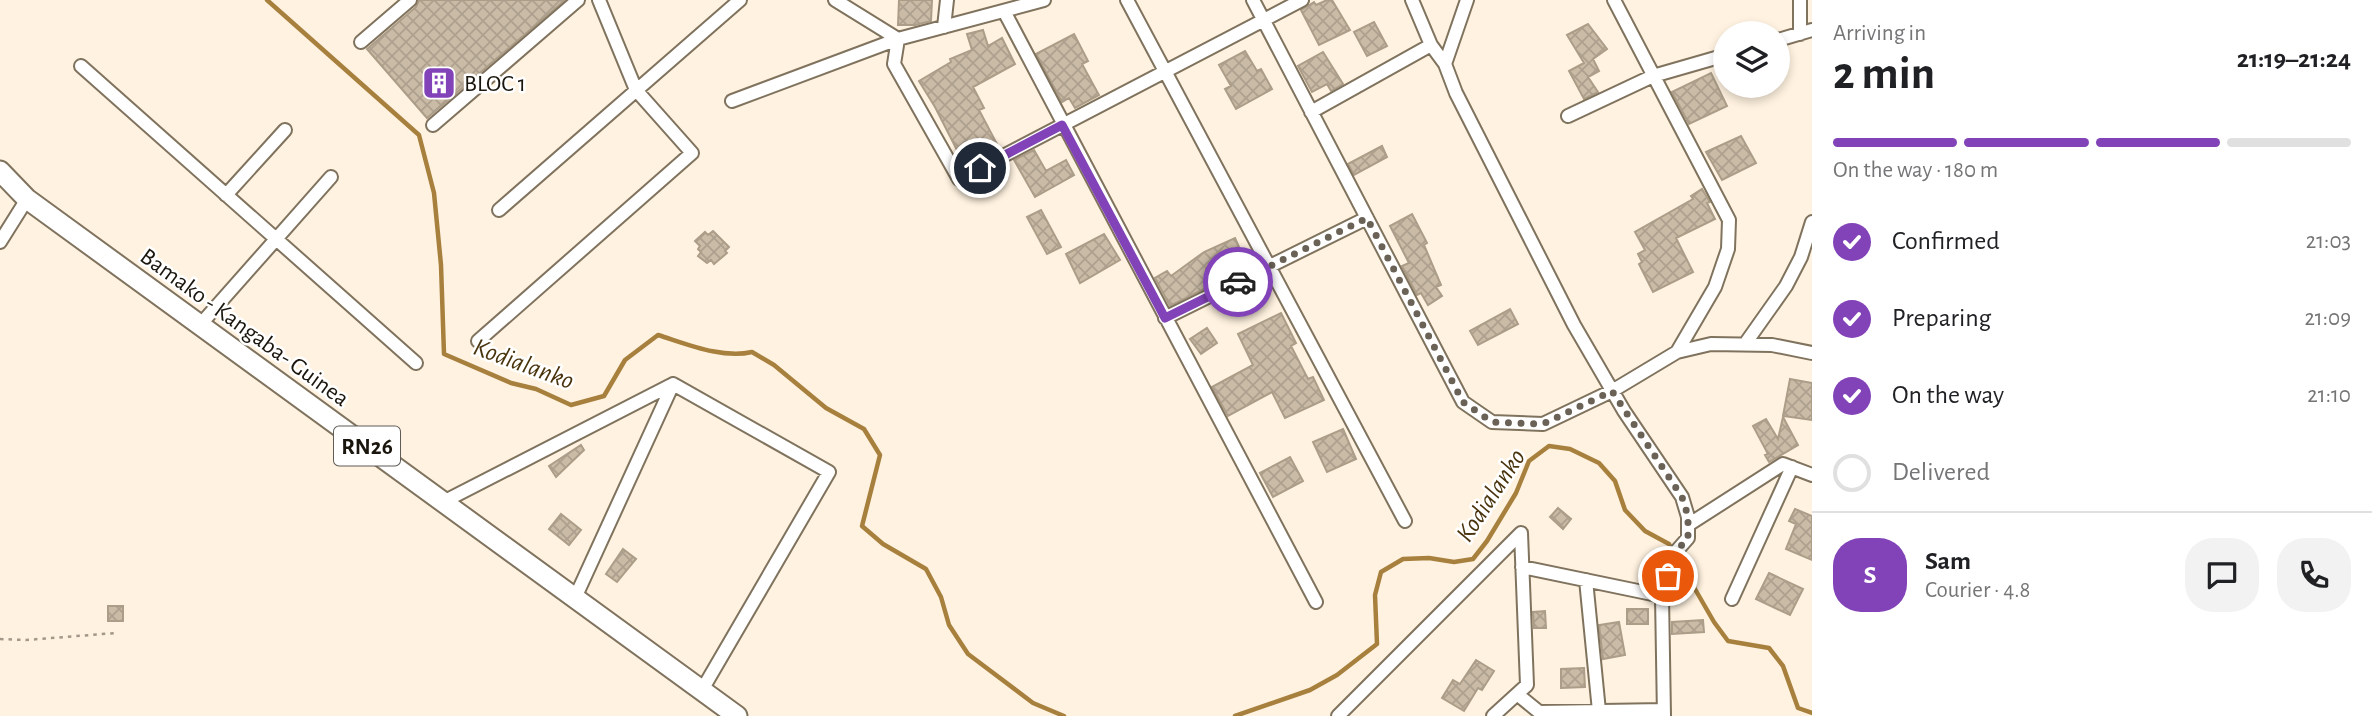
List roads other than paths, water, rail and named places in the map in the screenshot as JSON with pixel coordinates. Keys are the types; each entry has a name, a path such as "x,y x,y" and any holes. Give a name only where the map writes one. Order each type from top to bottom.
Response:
{"main road":[{"name":"Bamako - Kangaba- Guinea","path":"0,171 27,199 737,716"}],"street":[{"path":"361,42 410,0"},
{"path":"433,125 578,0"},
{"path":"478,341 692,153 636,90 599,0"},
{"path":"499,210 740,0"},
{"path":"835,0 898,39"},
{"path":"944,27 947,0"},
{"path":"732,101 898,39 1044,0"},
{"path":"1127,0 1405,521"},
{"path":"1253,0 1463,402 1492,422 1543,424 1612,391 1677,352 1711,344 1772,345 1812,353"},
{"path":"898,39 894,64 959,178 1302,0"},
{"path":"1412,0 1430,45 1445,64 1456,93 1574,325 1612,391 1682,497 1688,516 1688,538 1677,551 1662,596 1664,713 1599,711 1538,714 1517,694"},
{"path":"1445,64 1467,0"},
{"path":"1614,0 1729,220 1728,249 1715,287 1677,352"},
{"path":"1800,0 1806,32"},
{"path":"1004,10 1062,125 1316,602"},
{"path":"1311,112 1430,45"},
{"path":"1568,116 1653,76 1713,59"},
{"path":"81,66 416,363"},
{"path":"226,195 285,130"},
{"path":"200,325 331,177"},
{"path":"0,242 27,199"},
{"path":"1165,318 1367,218"},
{"path":"1745,344 1786,286 1801,257 1812,222"},
{"path":"443,502 673,384"},
{"path":"575,598 673,384"},
{"path":"673,384 829,472 702,691"},
{"path":"1688,525 1783,464 1812,475"},
{"path":"1732,599 1792,467"},
{"path":"1338,716 1521,533 1527,685 1493,716"},
{"path":"1522,567 1662,596"},
{"path":"1586,580 1599,711"}],"waterway":[{"name":"Kodialanko","path":"267,0 419,135 434,193 441,265 444,354 571,405 604,396 625,360 658,335 717,352 752,352 774,365 826,408 864,429 880,455 862,526 883,544 926,569 941,597 949,625 968,654 1033,703 1064,716"},
{"name":"Kodialanko","path":"1235,716 1310,690 1337,675 1377,644 1375,595 1381,572 1403,559 1429,558 1454,562 1473,559 1516,493 1529,461 1549,446 1570,449 1599,463 1615,481 1625,510 1645,531 1669,544 1728,641 1769,648 1783,666 1798,708 1812,713"}],"place":[{"name":"BLOC 1","path":"439,83"}]}
